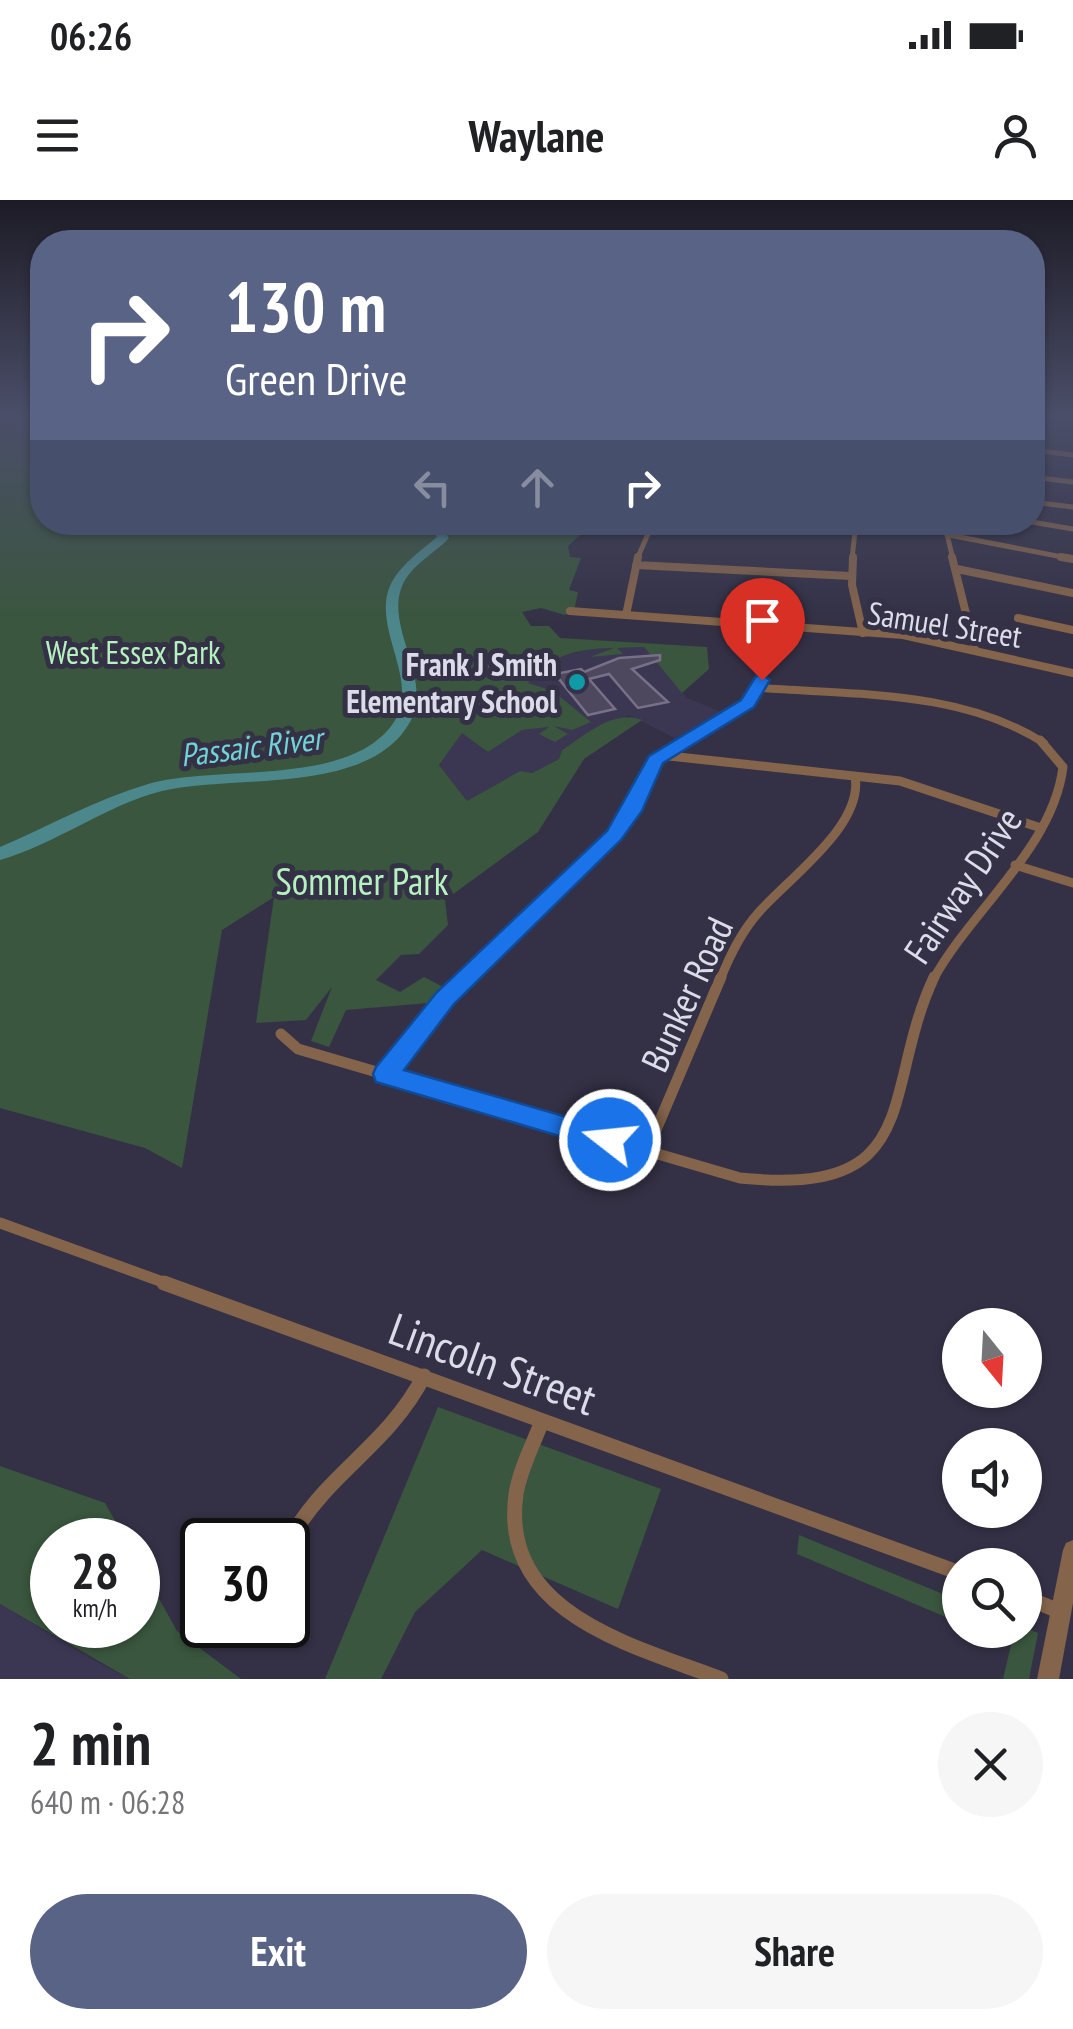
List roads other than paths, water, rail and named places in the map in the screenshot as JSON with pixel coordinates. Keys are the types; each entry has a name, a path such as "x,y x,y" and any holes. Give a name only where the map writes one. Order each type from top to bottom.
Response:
{"street":[{"path":"1045,504 1073,507"},
{"path":"1045,524 1073,529"},
{"path":"626,615 638,543 645,535"},
{"path":"857,535 851,576 863,612 863,633"},
{"path":"976,650 949,535 1073,559"},
{"path":"636,565 851,576"},
{"path":"957,569 1073,593"},
{"name":"Samuel Street","path":"570,611 760,621 828,632 903,635 1073,673"},
{"path":"1018,618 1073,630"},
{"path":"386,1074 456,987 614,836 660,756 738,710 761,688 760,621"},
{"name":"Fairway Drive","path":"281,1034 298,1050 740,1178 786,1181 820,1176 864,1156 894,1120 934,975 1015,865 1062,787 1063,767 1046,744 1010,721 966,708 761,688"},
{"path":"660,756 855,776 938,790 1038,827"},
{"name":"Bunker Road","path":"647,1151 733,948 757,914 846,821 858,794 855,776"},
{"path":"1015,865 1073,883"},
{"name":"Lincoln Street","path":"0,1223 942,1566"},
{"path":"303,1518 316,1496 393,1427 424,1376"},
{"path":"542,1422 516,1493 516,1519 524,1555 544,1592 572,1618 721,1679"},
{"path":"1048,1679 1069,1587 1073,1550"},
{"path":"1042,1604 1062,1612"}],"waterway":[{"name":"Passaic River","path":"0,854 154,788 325,768 356,759 383,744 403,721 408,706 393,594 403,574 443,538 441,535"}],"place":[{"name":"Frank J Smith Elementary School","path":"577,682"}],"park label":[{"name":"West Essex Park","path":"133,652"},
{"name":"Sommer Park","path":"362,880"}]}
